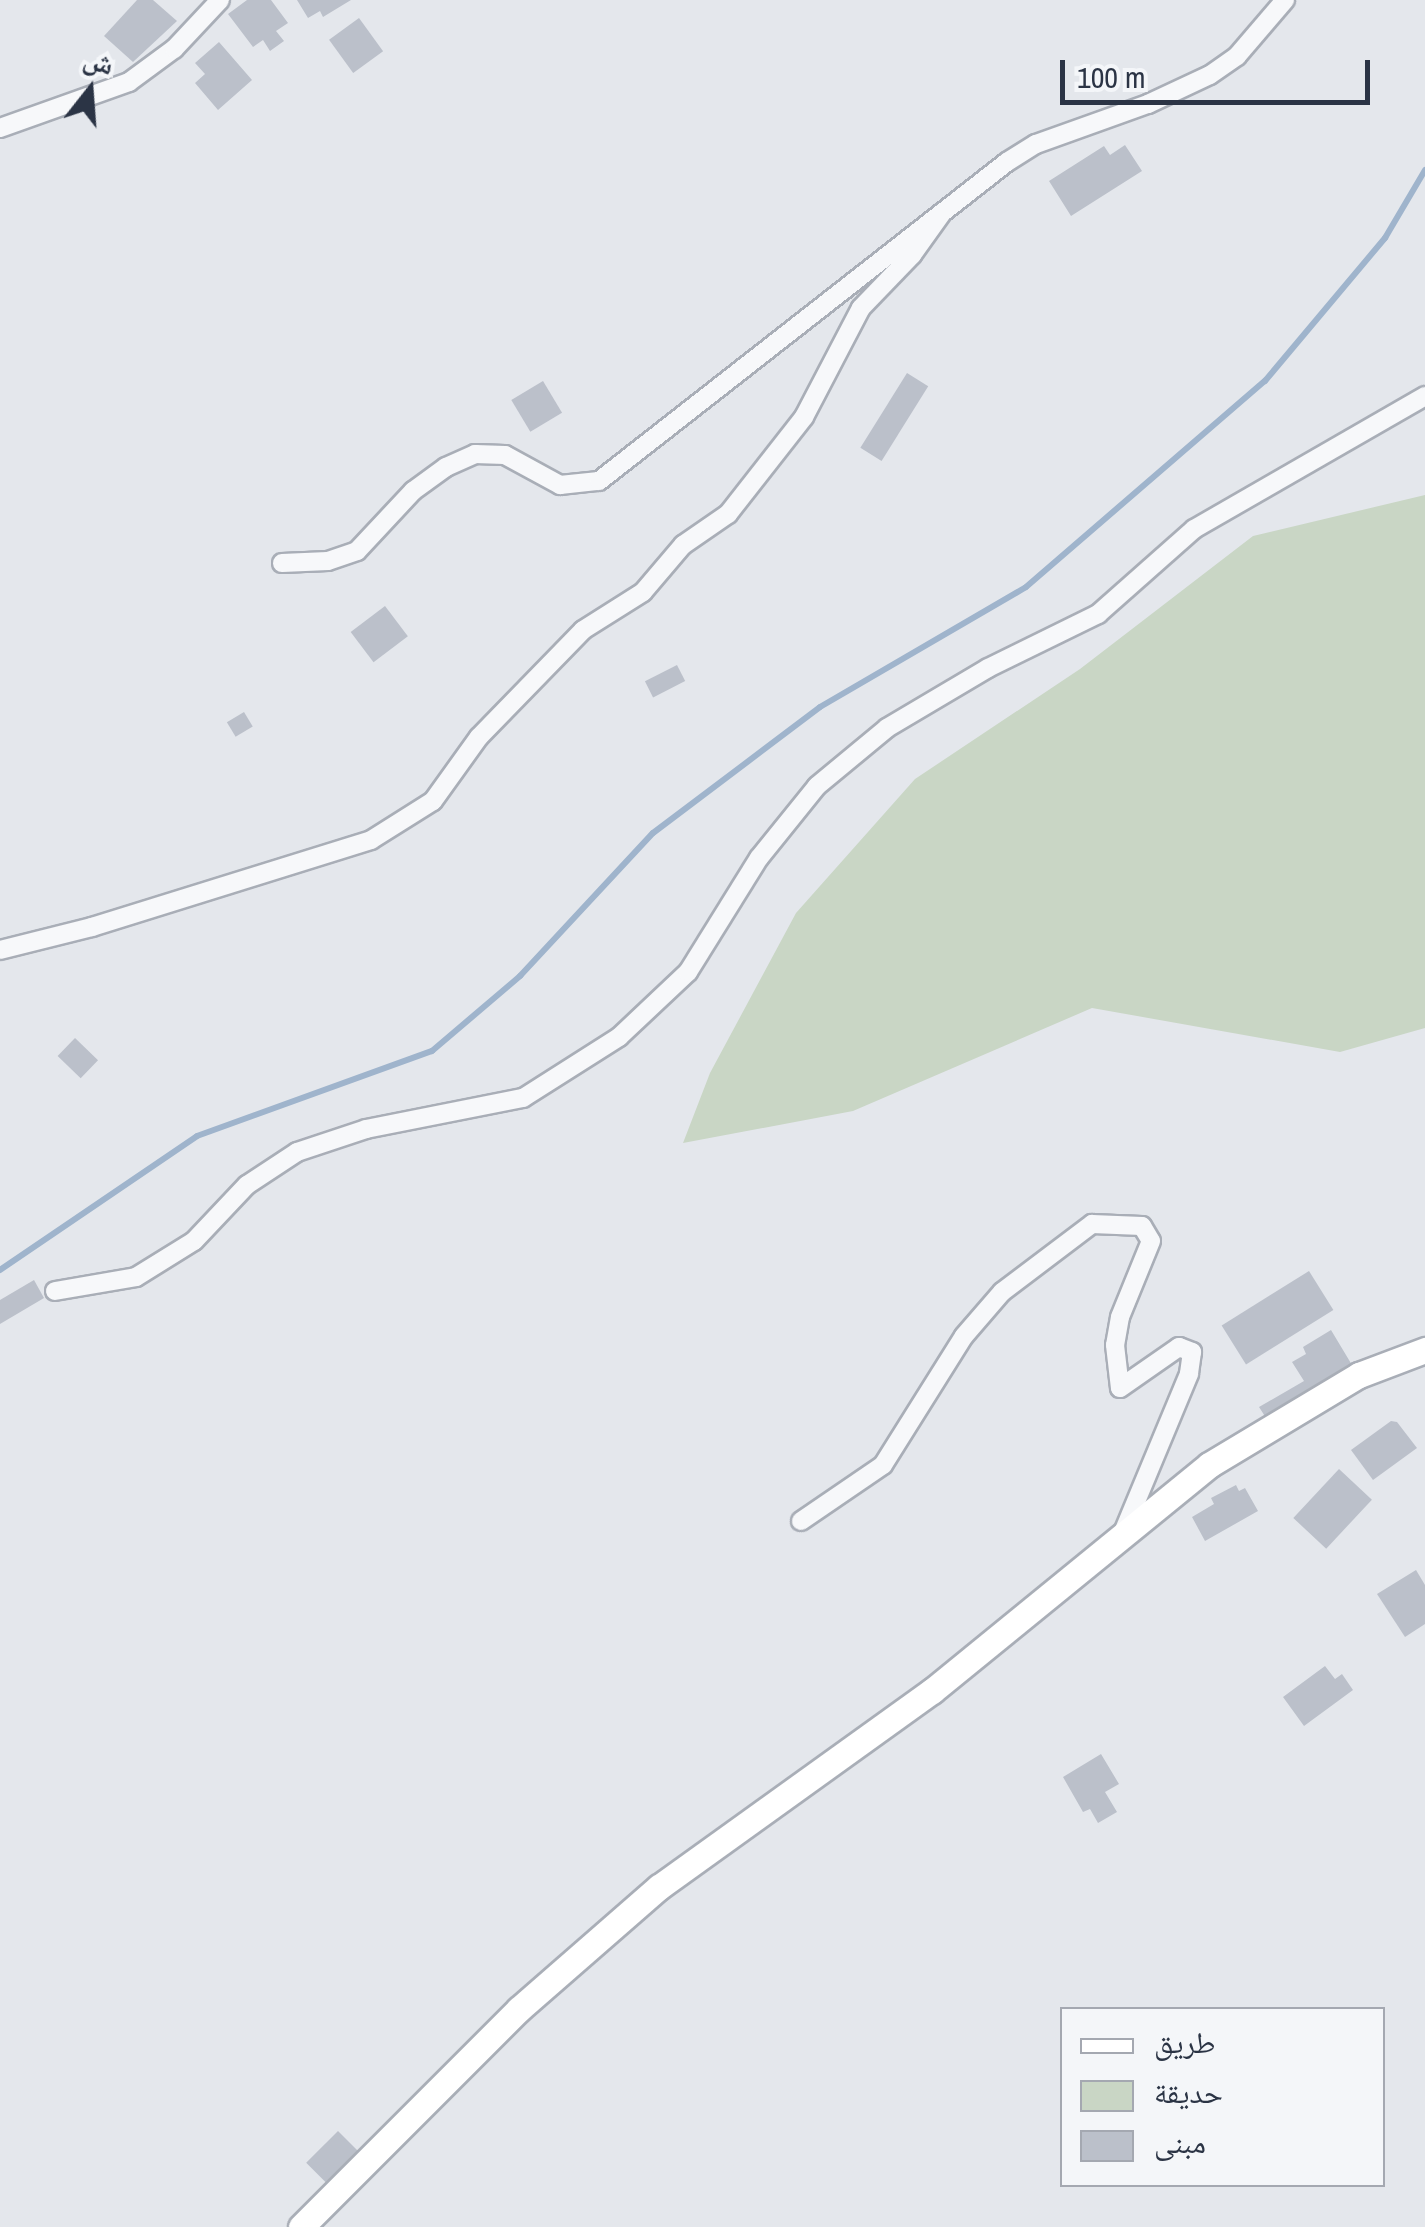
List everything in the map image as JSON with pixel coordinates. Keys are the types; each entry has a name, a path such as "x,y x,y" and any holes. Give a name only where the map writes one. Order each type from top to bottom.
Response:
{"street":[{"path":"0,128 129,82 174,49 220,0"},
{"path":"282,564 328,561 357,550 413,491 446,467 475,454 505,455 560,485 599,481 1036,144 1148,104 1210,74 1237,56 1285,0"},
{"path":"0,950 92,927 371,840 433,801 479,736 583,630 643,592 684,545 728,514 804,417 861,308 912,254 942,213"},
{"path":"55,1291 136,1277 194,1241 247,1185 296,1152 366,1128 523,1098 619,1036 688,972 760,858 818,786 887,728 988,668 1098,614 1194,529 1425,396"},
{"path":"802,1521 883,1465 964,1336 1002,1292 1092,1224 1142,1226 1152,1241 1120,1318 1115,1359 1120,1388 1180,1347 1192,1352 1189,1374 1122,1535"},
{"path":"301,2227 518,2010 659,1886 932,1691 1209,1465 1360,1375 1425,1350"}],"green space":[{"path":"1425,495 1425,1028 1340,1052 1092,1008 853,1111 683,1143 710,1073 796,913 915,779 1080,669 1253,536"}],"building":[{"path":"137,0 153,0 177,21 133,62 104,36"},
{"path":"247,0 271,0 288,23 276,31 284,41 270,51 263,40 253,47 228,14"},
{"path":"297,0 351,0 323,17 320,11 308,18"},
{"path":"359,18 383,51 353,73 329,40"},
{"path":"219,42 252,80 218,110 195,83 205,74 195,63"},
{"path":"1125,145 1142,171 1071,216 1049,181 1104,146 1110,155"},
{"path":"907,373 928,386 882,461 860,448"},
{"path":"543,381 562,413 530,432 511,400"},
{"path":"385,606 408,636 374,662 351,632"},
{"path":"677,665 685,681 653,697 645,681"},
{"path":"244,712 253,727 236,737 227,722"},
{"path":"75,1038 98,1060 81,1078 58,1056"},
{"path":"1309,1271 1333,1310 1246,1365 1222,1326"},
{"path":"34,1280 44,1298 0,1324 0,1300"},
{"path":"1331,1330 1355,1370 1268,1421 1259,1407 1304,1381 1292,1362 1306,1354 1303,1347"},
{"path":"1391,1421 1397,1422 1417,1448 1373,1480 1351,1450"},
{"path":"1339,1469 1372,1500 1326,1549 1293,1518"},
{"path":"1236,1485 1239,1491 1245,1488 1258,1511 1205,1541 1192,1517 1214,1504 1211,1498"},
{"path":"1416,1570 1425,1585 1425,1624 1405,1637 1377,1594"},
{"path":"1325,1666 1335,1679 1342,1674 1353,1690 1304,1726 1283,1697"},
{"path":"1101,1754 1119,1784 1105,1792 1117,1812 1098,1823 1090,1809 1083,1812 1063,1777"},
{"path":"338,2131 362,2155 330,2187 306,2163"}],"waterway":[{"path":"0,1270 197,1136 432,1051 520,976 653,833 820,707 1026,587 1265,381 1385,238 1425,170"}]}
